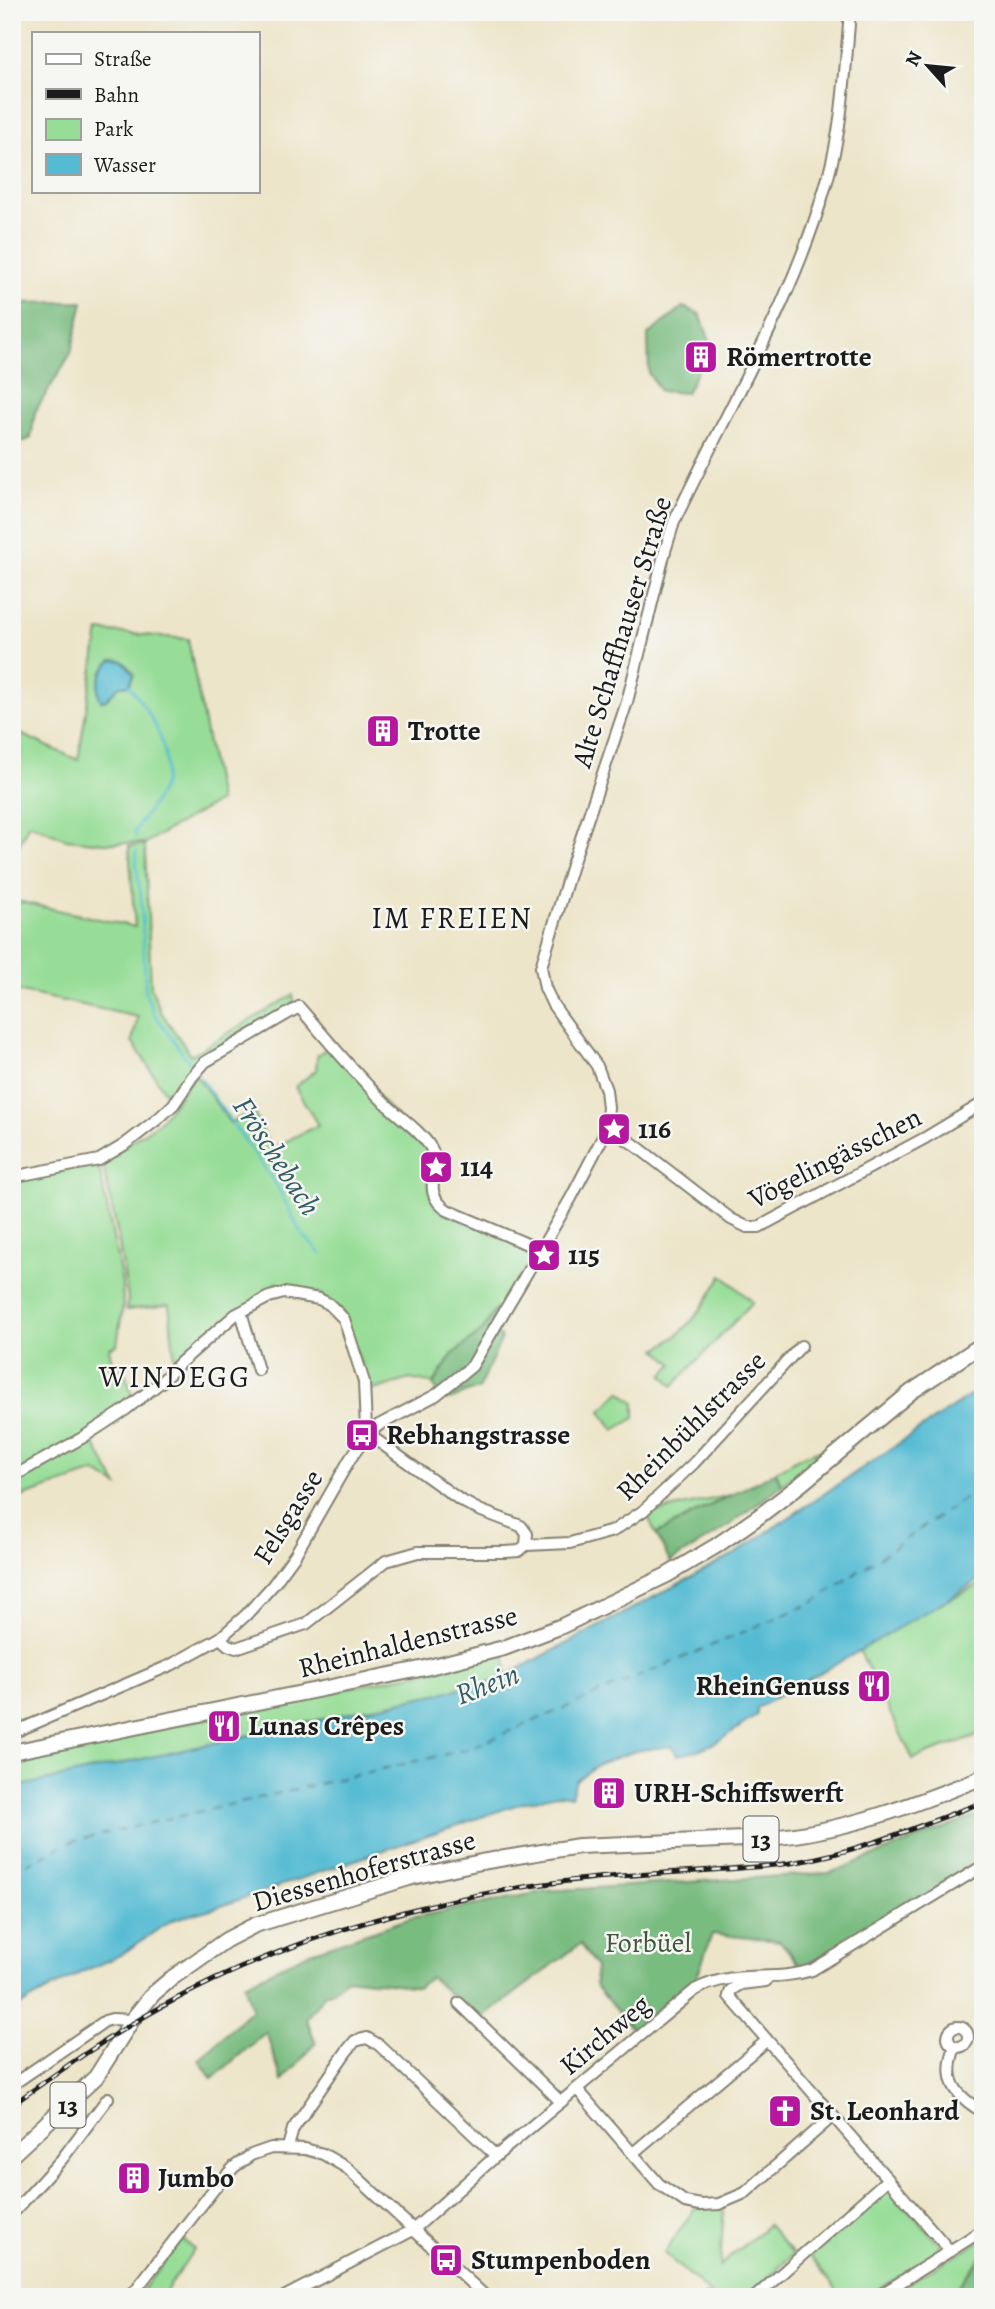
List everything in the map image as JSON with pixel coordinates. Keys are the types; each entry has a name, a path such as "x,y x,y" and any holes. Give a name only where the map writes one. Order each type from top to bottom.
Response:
{"main road":[{"name":"Rheinhaldenstrasse","path":"12,1752 425,1668 503,1648 562,1626 667,1576 716,1546 801,1484 911,1392 983,1344"},
{"name":"Diessenhoferstrasse","path":"12,2155 96,2077 142,2005 172,1978 226,1940 255,1925 412,1877 579,1846 794,1836 862,1821 983,1777"}],"street":[{"name":"Alte Schaffhauser Straße","path":"538,1252 571,1198 606,1131 608,1107 606,1090 597,1066 553,1005 545,988 541,967 627,702 674,522 789,290 828,180 843,101 850,12"},
{"path":"12,1177 99,1160 159,1118 174,1104 205,1062 299,1007 383,1101 433,1150 432,1190 437,1203 447,1210 527,1244 538,1252"},
{"name":"Vögelingässchen","path":"606,1131 635,1145 731,1219 747,1227 759,1227 925,1138 983,1103"},
{"name":"Felsgasse","path":"12,1733 171,1665 219,1638 246,1615 295,1555 350,1459 368,1434 436,1395 472,1366 538,1252"},
{"path":"12,1477 55,1454 125,1410 241,1312 284,1293 319,1298 344,1319 364,1382 368,1434 460,1500 520,1526 527,1534 526,1545"},
{"path":"241,1312 258,1370"},
{"name":"Rheinbühlstrasse","path":"219,1638 236,1648 306,1624 386,1561 418,1552 519,1551 526,1545 570,1543 613,1531 643,1511 694,1463 801,1346"},
{"name":"Kirchweg","path":"284,2297 413,2230 496,2156 695,1990 723,1978 803,1973 982,1869"},
{"path":"781,1975 775,1980 741,1984 729,1993 732,2002 950,2251"},
{"path":"459,2003 561,2102"},
{"path":"12,2085 105,2021 132,2020"},
{"path":"288,2147 293,2129 346,2052 355,2041 367,2038 379,2045 496,2156"},
{"path":"633,2153 766,2041"},
{"path":"955,2046 949,2067 950,2077 956,2090 983,2112"},
{"path":"577,2088 659,2184 685,2202 701,2205 719,2204 745,2193 833,2116"},
{"path":"12,2214 62,2159 108,2098"},
{"path":"130,2297 234,2167 250,2155 271,2148 288,2147 323,2154 347,2168 486,2297"},
{"path":"755,2297 888,2179"},
{"path":"877,2297 983,2230"}],"green space":[{"path":"83,302 71,353 35,412 31,438 12,447 12,352 18,348 18,331 12,331 12,303"},
{"path":"683,307 700,314 711,344 686,393 660,391 649,374 648,335"},
{"path":"99,631 188,639 219,801 145,843 66,839 29,823 12,860 12,730 78,760","holes":["112,660 123,661 134,674 129,686 119,686 102,701 98,691 102,674"]},
{"path":"145,845 151,988 161,1012 191,1055 293,995 295,1005 197,1064 171,1102 132,1041 138,1017 12,990 12,900 135,927 129,846"},
{"path":"329,1046 428,1149 430,1191 436,1205 443,1212 520,1245 529,1253 530,1263 502,1311 496,1309 482,1331 452,1355 433,1384 410,1379 370,1391 343,1312 319,1294 275,1283 271,1296 175,1363 169,1305 126,1310 128,1299 102,1161 158,1123 196,1075 230,1123 253,1111 271,1149 318,1125 295,1087 316,1070 317,1056"},
{"path":"98,1163 122,1282 123,1305 117,1345 109,1348 114,1371 124,1369 134,1401 88,1433 118,1486 95,1472 12,1500 12,1181"},
{"path":"722,1275 753,1302 673,1386 663,1375 673,1364 657,1349 687,1326 702,1308"},
{"path":"496,1309 502,1311 491,1329 502,1338 478,1390 450,1400 445,1398 433,1385 452,1355 482,1331"},
{"path":"620,1391 635,1403 635,1418 614,1430 601,1411"},
{"path":"833,1446 782,1485 775,1472 802,1456"},
{"path":"775,1472 782,1485 727,1527 670,1562 656,1534"},
{"path":"730,1495 656,1534 646,1512 661,1511"},
{"path":"983,1583 983,1733 913,1759 859,1650 925,1611"},
{"path":"505,1652 507,1676 498,1680 12,1788 12,1760 442,1668"},
{"name":"Forbüel","path":"983,1813 983,1830 975,1834 983,1849 983,1863 804,1970 780,1941 712,1934 694,1985 636,2034 595,1985 596,1967 580,1944 480,2020 430,1977 419,1987 347,1978 333,1991 325,1994 306,2019 316,2043 282,2081 266,2032 212,2079 199,2060 252,2009 244,1984 311,1952 411,1918 546,1891 830,1873"},
{"path":"887,2185 944,2249 866,2297 842,2297 809,2255"},
{"path":"724,2207 720,2266 768,2225 793,2254 749,2297 714,2297 664,2253 695,2208"},
{"path":"182,2239 194,2249 162,2297 137,2297"},
{"path":"983,2239 983,2255 950,2297 884,2297"},
{"path":"983,2255 983,2297 950,2297"}],"water":[{"path":"112,660 123,661 134,674 129,685 119,686 106,700 101,701 98,690 100,679"},
{"name":"Rhein","path":"983,1387 983,1578 757,1708 757,1715 709,1746 677,1755 672,1746 635,1751 599,1764 576,1780 571,1796 561,1794 522,1803 218,1907 172,1920 122,1954 80,1973 12,2010 12,1788 498,1680 733,1555"}],"waterway":[{"name":"Fröschebach","path":"129,685 160,736 166,765 159,794 135,831 136,837"},
{"name":"Fröschebach","path":"136,851 146,994 154,1013 192,1066"},
{"name":"Fröschebach","path":"201,1079 277,1186 301,1233 321,1254"}],"ferry route":[{"path":"12,1871 73,1841 468,1749 814,1602 983,1486"}],"railway":[{"path":"12,2105 143,2017 204,1985 289,1948 377,1919 467,1897 531,1886 608,1877 791,1863 888,1837 983,1802"}],"place":[{"name":"Römertrotte","path":"701,357"},
{"name":"Trotte","path":"383,731"},
{"name":"116","path":"614,1129"},
{"name":"114","path":"436,1167"},
{"name":"115","path":"544,1255"},
{"name":"Rebhangstrasse","path":"362,1435"},
{"name":"RheinGenuss","path":"874,1686"},
{"name":"Lunas Crêpes","path":"224,1726"},
{"name":"URH-Schiffswerft","path":"609,1793"},
{"name":"St. Leonhard","path":"785,2111"},
{"name":"Jumbo","path":"134,2178"},
{"name":"Stumpenboden","path":"446,2260"}],"district":[{"name":"IM FREIEN","path":"452,918"},
{"name":"WINDEGG","path":"175,1377"}]}
